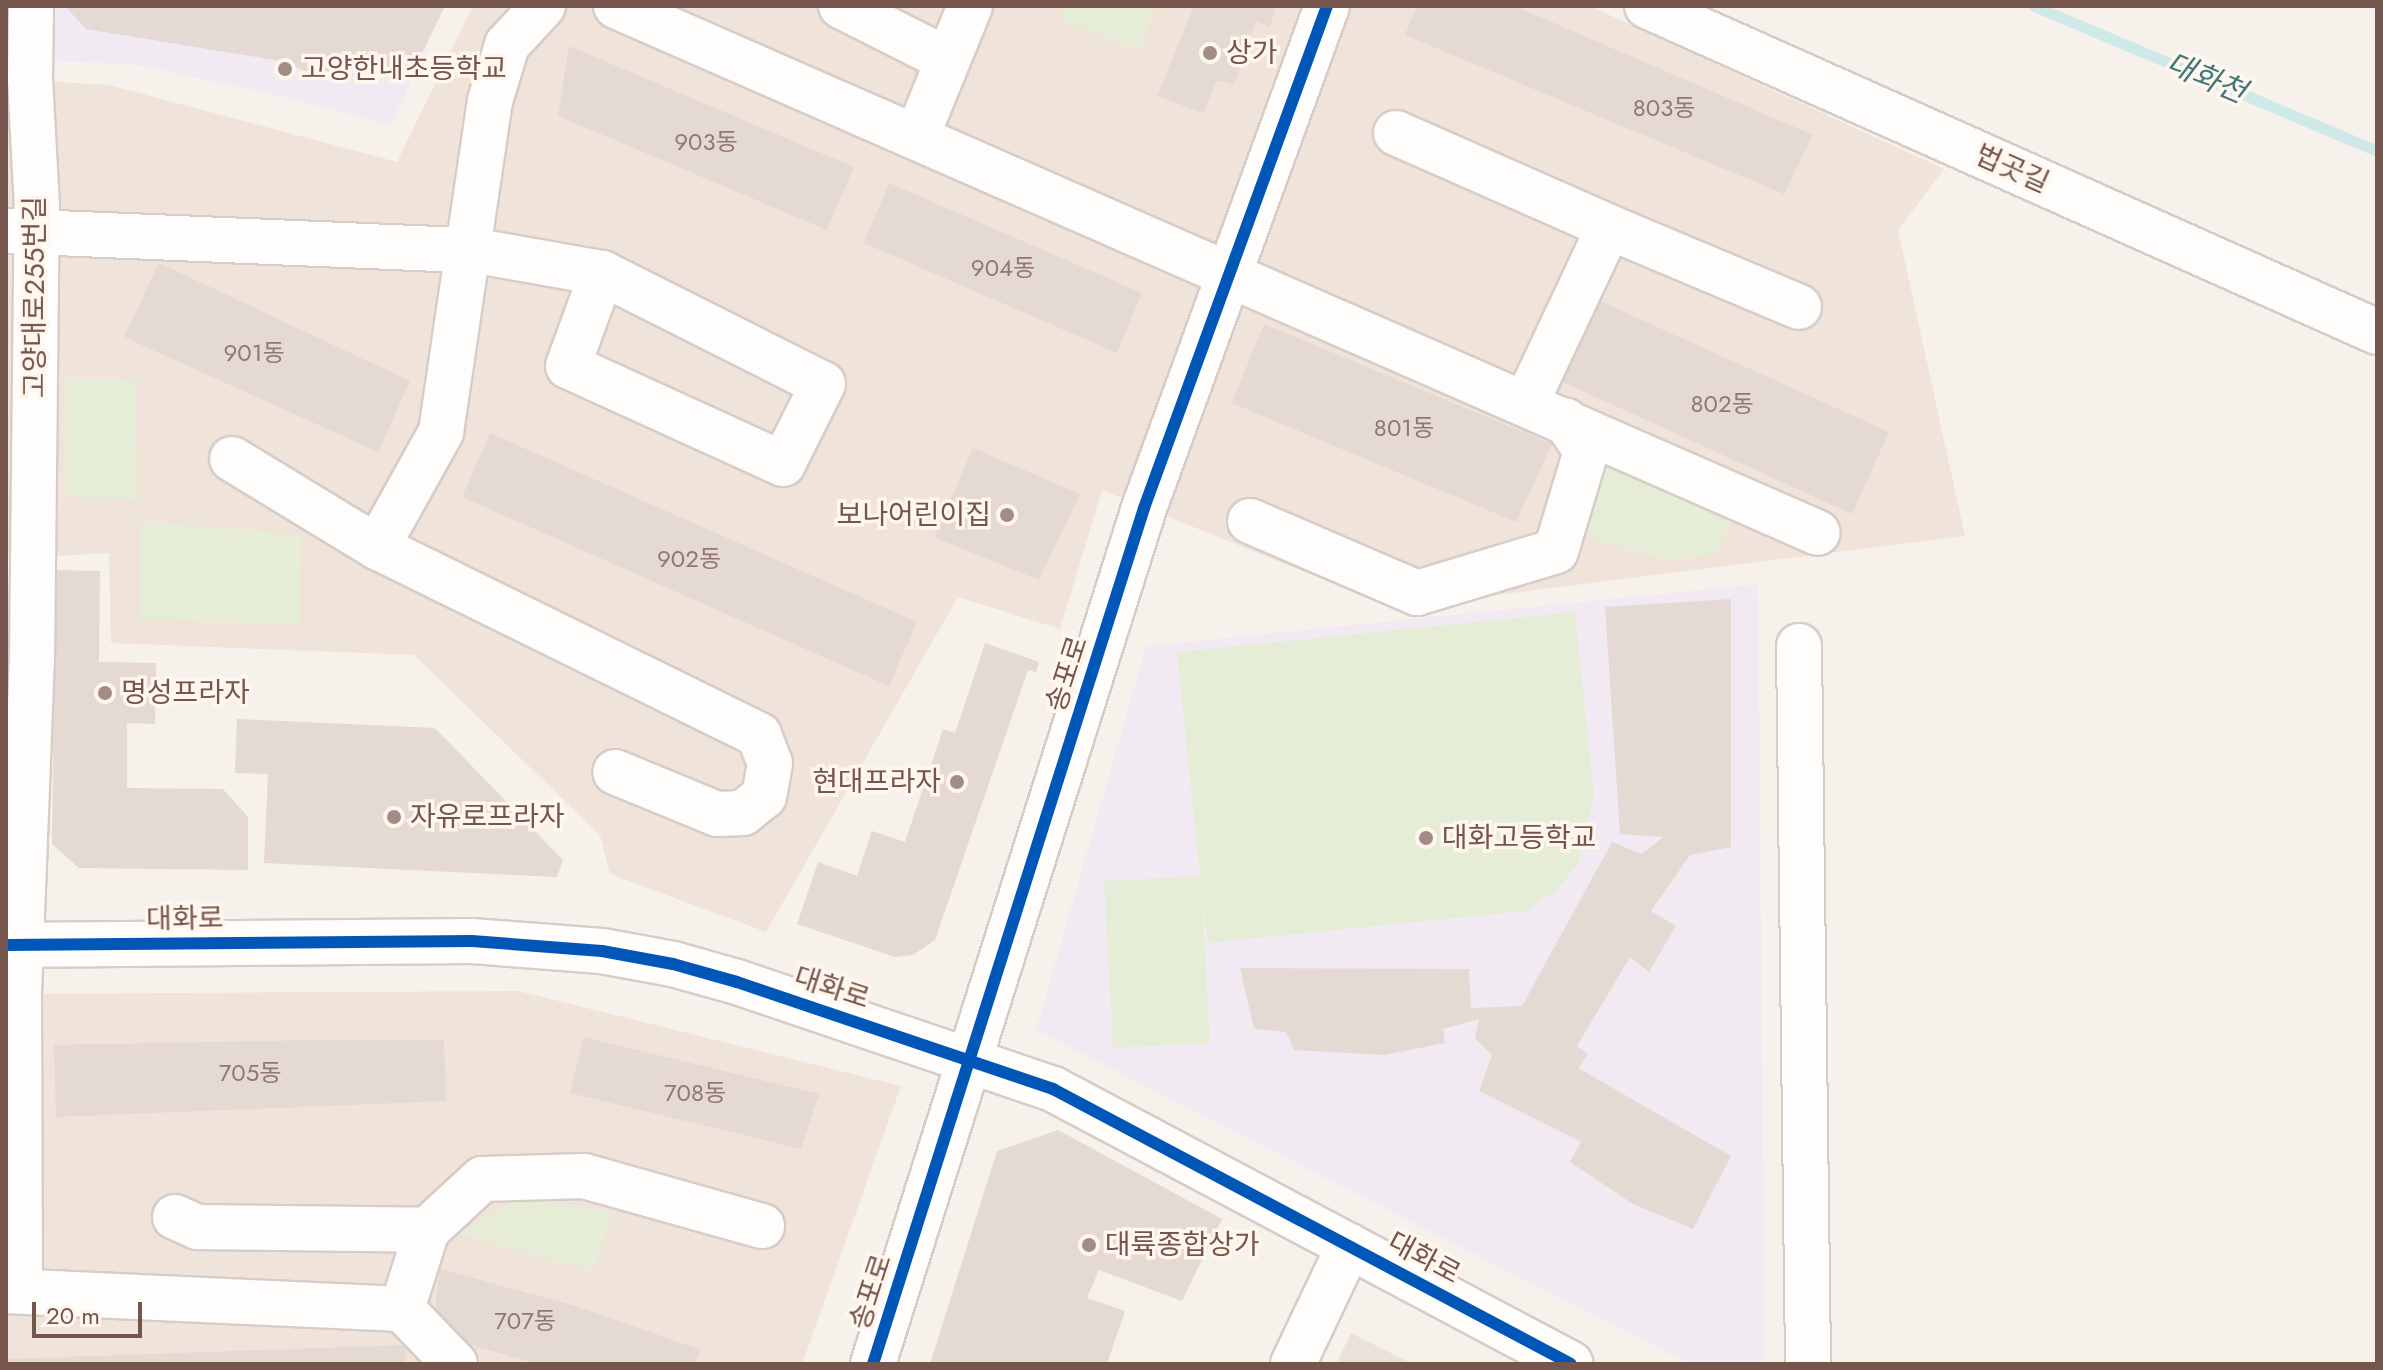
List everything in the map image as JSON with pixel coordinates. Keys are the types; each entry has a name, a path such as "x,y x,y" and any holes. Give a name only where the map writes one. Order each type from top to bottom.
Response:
{"street":[{"name":"고양대로255번길","path":"13,1291 19,994 14,945 21,232 31,6"},
{"path":"377,547 441,432 471,250 482,150 498,66 514,35 543,6"},
{"path":"616,6 1230,272 1818,533"},
{"path":"841,6 946,59"},
{"path":"917,136 970,6"},
{"name":"송포로","path":"873,1364 1144,508 1327,6"},
{"name":"법곳길","path":"1647,6 2377,332"},
{"path":"1396,133 1799,307"},
{"path":"1545,412 1609,227"},
{"path":"21,232 471,250 602,273 823,384 783,464 568,366 602,273"},
{"path":"1250,521 1417,593 1556,551 1586,451 1545,412"},
{"path":"232,459 377,547 759,735 770,763 764,796 743,813 730,814 717,814 615,772"},
{"path":"1799,646 1808,1364"},
{"name":"대화로","path":"14,945 472,941 602,951 737,982 1053,1089 1571,1364"},
{"path":"402,1309 427,1230 482,1179 584,1176 762,1226"},
{"path":"175,1217 197,1227 427,1230"},
{"path":"1293,1364 1349,1246"},
{"path":"13,1291 402,1309 455,1364"}],"shaded area":[{"name":"고양한내초등학교","path":"49,6 445,6 391,126 289,98 132,64 47,61"},
{"path":"473,6 1590,6 1944,169 1898,230 1965,536 1394,608 1102,490 1060,629 958,597 766,932 610,874 600,835 414,655 111,643 109,553 6,559 6,79 109,85 397,162"},
{"name":"대화고등학교","path":"1758,584 1765,1364 1689,1364 1036,1030 1146,646"},
{"path":"518,991 901,1086 802,1364 6,1364 6,994"},
{"path":"1351,1333 1413,1364 1336,1364"}],"green space":[{"path":"1057,6 1156,6 1140,51 1067,21"},
{"path":"66,378 135,380 138,500 66,496"},
{"path":"1608,455 1735,518 1715,554 1666,560 1579,534"},
{"path":"140,521 301,535 299,625 140,618"},
{"path":"1575,612 1594,797 1578,864 1556,891 1526,911 1208,943 1202,900 1210,1043 1113,1048 1104,881 1200,876 1177,652"},
{"path":"519,1198 613,1212 593,1271 458,1233"}],"building":[{"path":"65,6 445,6 411,75 341,52 324,79 281,61 86,29"},
{"name":"상가","path":"1194,6 1276,6 1270,27 1256,21 1234,85 1217,80 1203,113 1157,96"},
{"path":"1417,6 1515,6 1813,135 1784,194 1405,35"},
{"path":"569,46 854,167 827,230 558,116"},
{"path":"889,183 1142,293 1117,353 864,243"},
{"path":"159,263 410,381 378,452 124,337"},
{"path":"1591,297 1889,432 1852,514 1552,377"},
{"path":"1264,324 1552,444 1516,522 1232,403"},
{"path":"490,433 917,622 889,686 462,497"},
{"name":"보나어린이집","path":"973,448 1080,494 1039,580 934,537"},
{"name":"명성프라자","path":"55,570 100,571 99,662 156,663 155,724 127,723 127,788 223,789 248,817 248,870 79,868 52,844"},
{"path":"1731,599 1731,847 1690,855 1651,911 1676,926 1649,972 1630,957 1577,1046 1588,1054 1578,1068 1731,1156 1693,1229 1633,1204 1570,1162 1581,1142 1479,1091 1492,1055 1475,1038 1479,1019 1443,1029 1445,1043 1384,1055 1294,1050 1286,1032 1254,1029 1240,968 1469,969 1471,1008 1522,1006 1612,842 1642,854 1663,837 1620,834 1605,607"},
{"name":"현대프라자","path":"985,643 1039,662 1036,672 1028,670 935,940 913,955 895,957 797,924 818,862 857,876 872,831 905,842 943,729 955,733"},
{"name":"자유로프라자","path":"237,719 435,728 563,860 557,877 264,863 268,774 235,773"},
{"path":"584,1037 819,1094 801,1149 570,1093"},
{"path":"444,1040 446,1101 56,1117 54,1045"},
{"name":"대륙종합상가","path":"1058,1130 1222,1219 1182,1301 1099,1270 1087,1298 1125,1311 1108,1361 1114,1364 930,1364 997,1151"},
{"path":"440,1269 579,1307 701,1350 695,1364 538,1364 432,1334"},
{"path":"405,1345 406,1364 8,1364 8,1359"}],"waterway":[{"name":"대화천","path":"2034,6 2377,151"}],"cycle path":[{"path":"873,1364 1144,508 1327,6"},
{"path":"6,945 472,941 602,951 673,964 737,982 1053,1089 1571,1364"}],"place":[{"name":"상가","path":"1210,53"},
{"name":"고양한내초등학교","path":"285,69"},
{"name":"보나어린이집","path":"1007,515"},
{"name":"명성프라자","path":"105,693"},
{"name":"현대프라자","path":"957,782"},
{"name":"자유로프라자","path":"394,817"},
{"name":"대화고등학교","path":"1426,838"},
{"name":"대륙종합상가","path":"1089,1245"}]}
